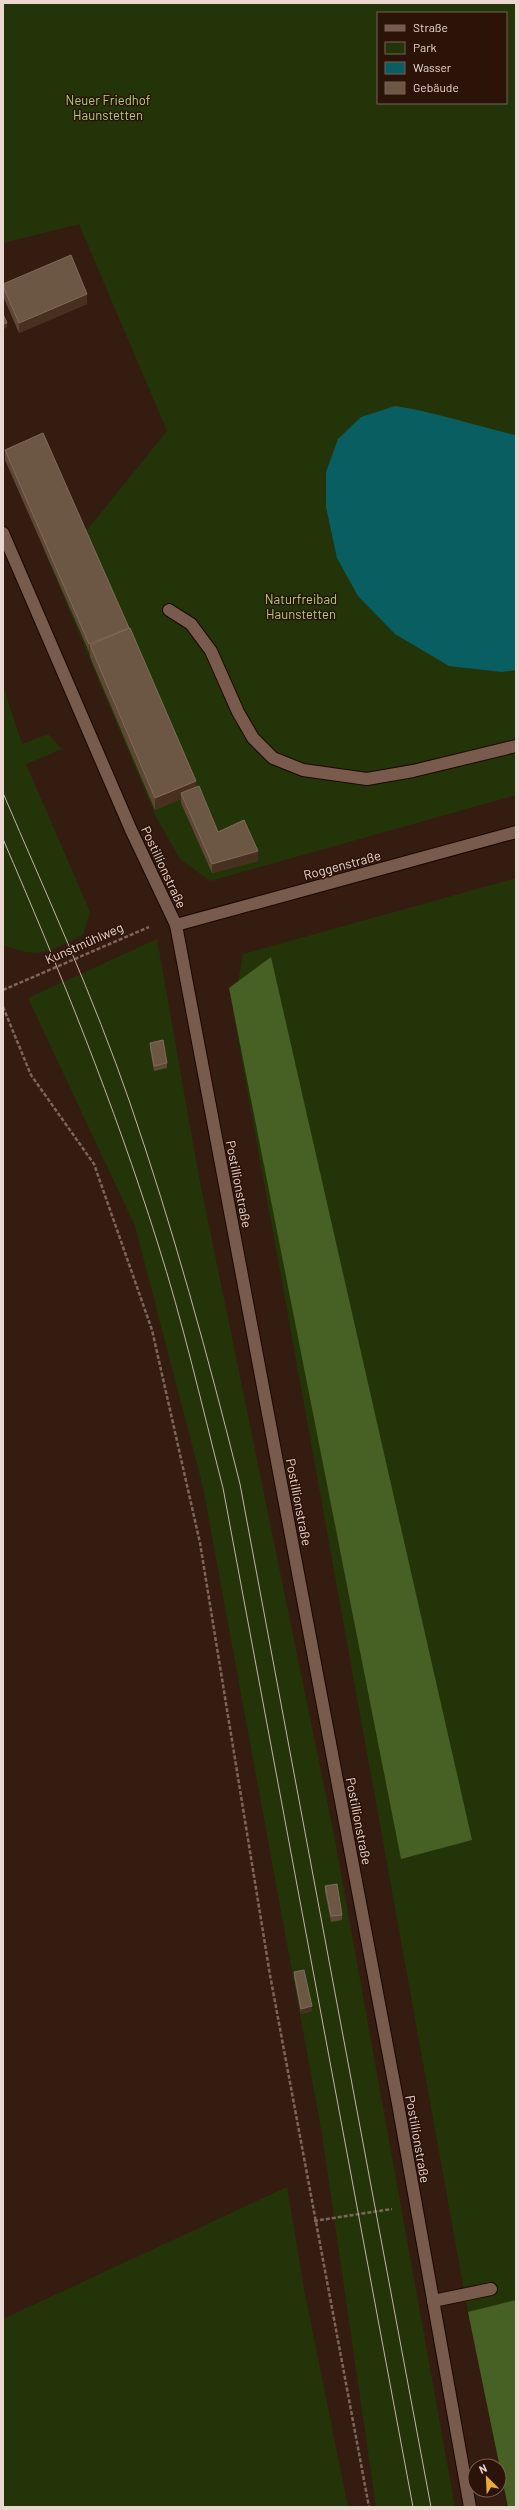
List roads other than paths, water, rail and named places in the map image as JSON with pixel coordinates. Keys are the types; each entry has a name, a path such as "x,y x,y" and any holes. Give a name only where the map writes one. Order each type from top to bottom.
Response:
{"street":[{"name":"Postillionstraße","path":"3,533 130,830 176,925 416,2205 470,2507"},
{"path":"169,610 191,624 211,651 241,718 253,738 273,758 303,770 368,780 413,771 516,746"},
{"name":"Roggenstraße","path":"176,925 516,832"},
{"path":"433,2301 491,2289"}],"water":[{"path":"395,406 516,435 516,670 502,672 449,666 395,634 358,596 337,558 326,507 326,472 338,439 361,417"}],"tram line":[{"path":"3,793 86,986 130,1103 161,1197 189,1292 240,1484 431,2507"},
{"path":"3,839 45,938 123,1139 157,1241 175,1302 223,1488 413,2507"}],"park label":[{"name":"Neuer Friedhof Haunstetten","path":"108,108"},
{"name":"Naturfreibad Haunstetten","path":"301,606"}]}
